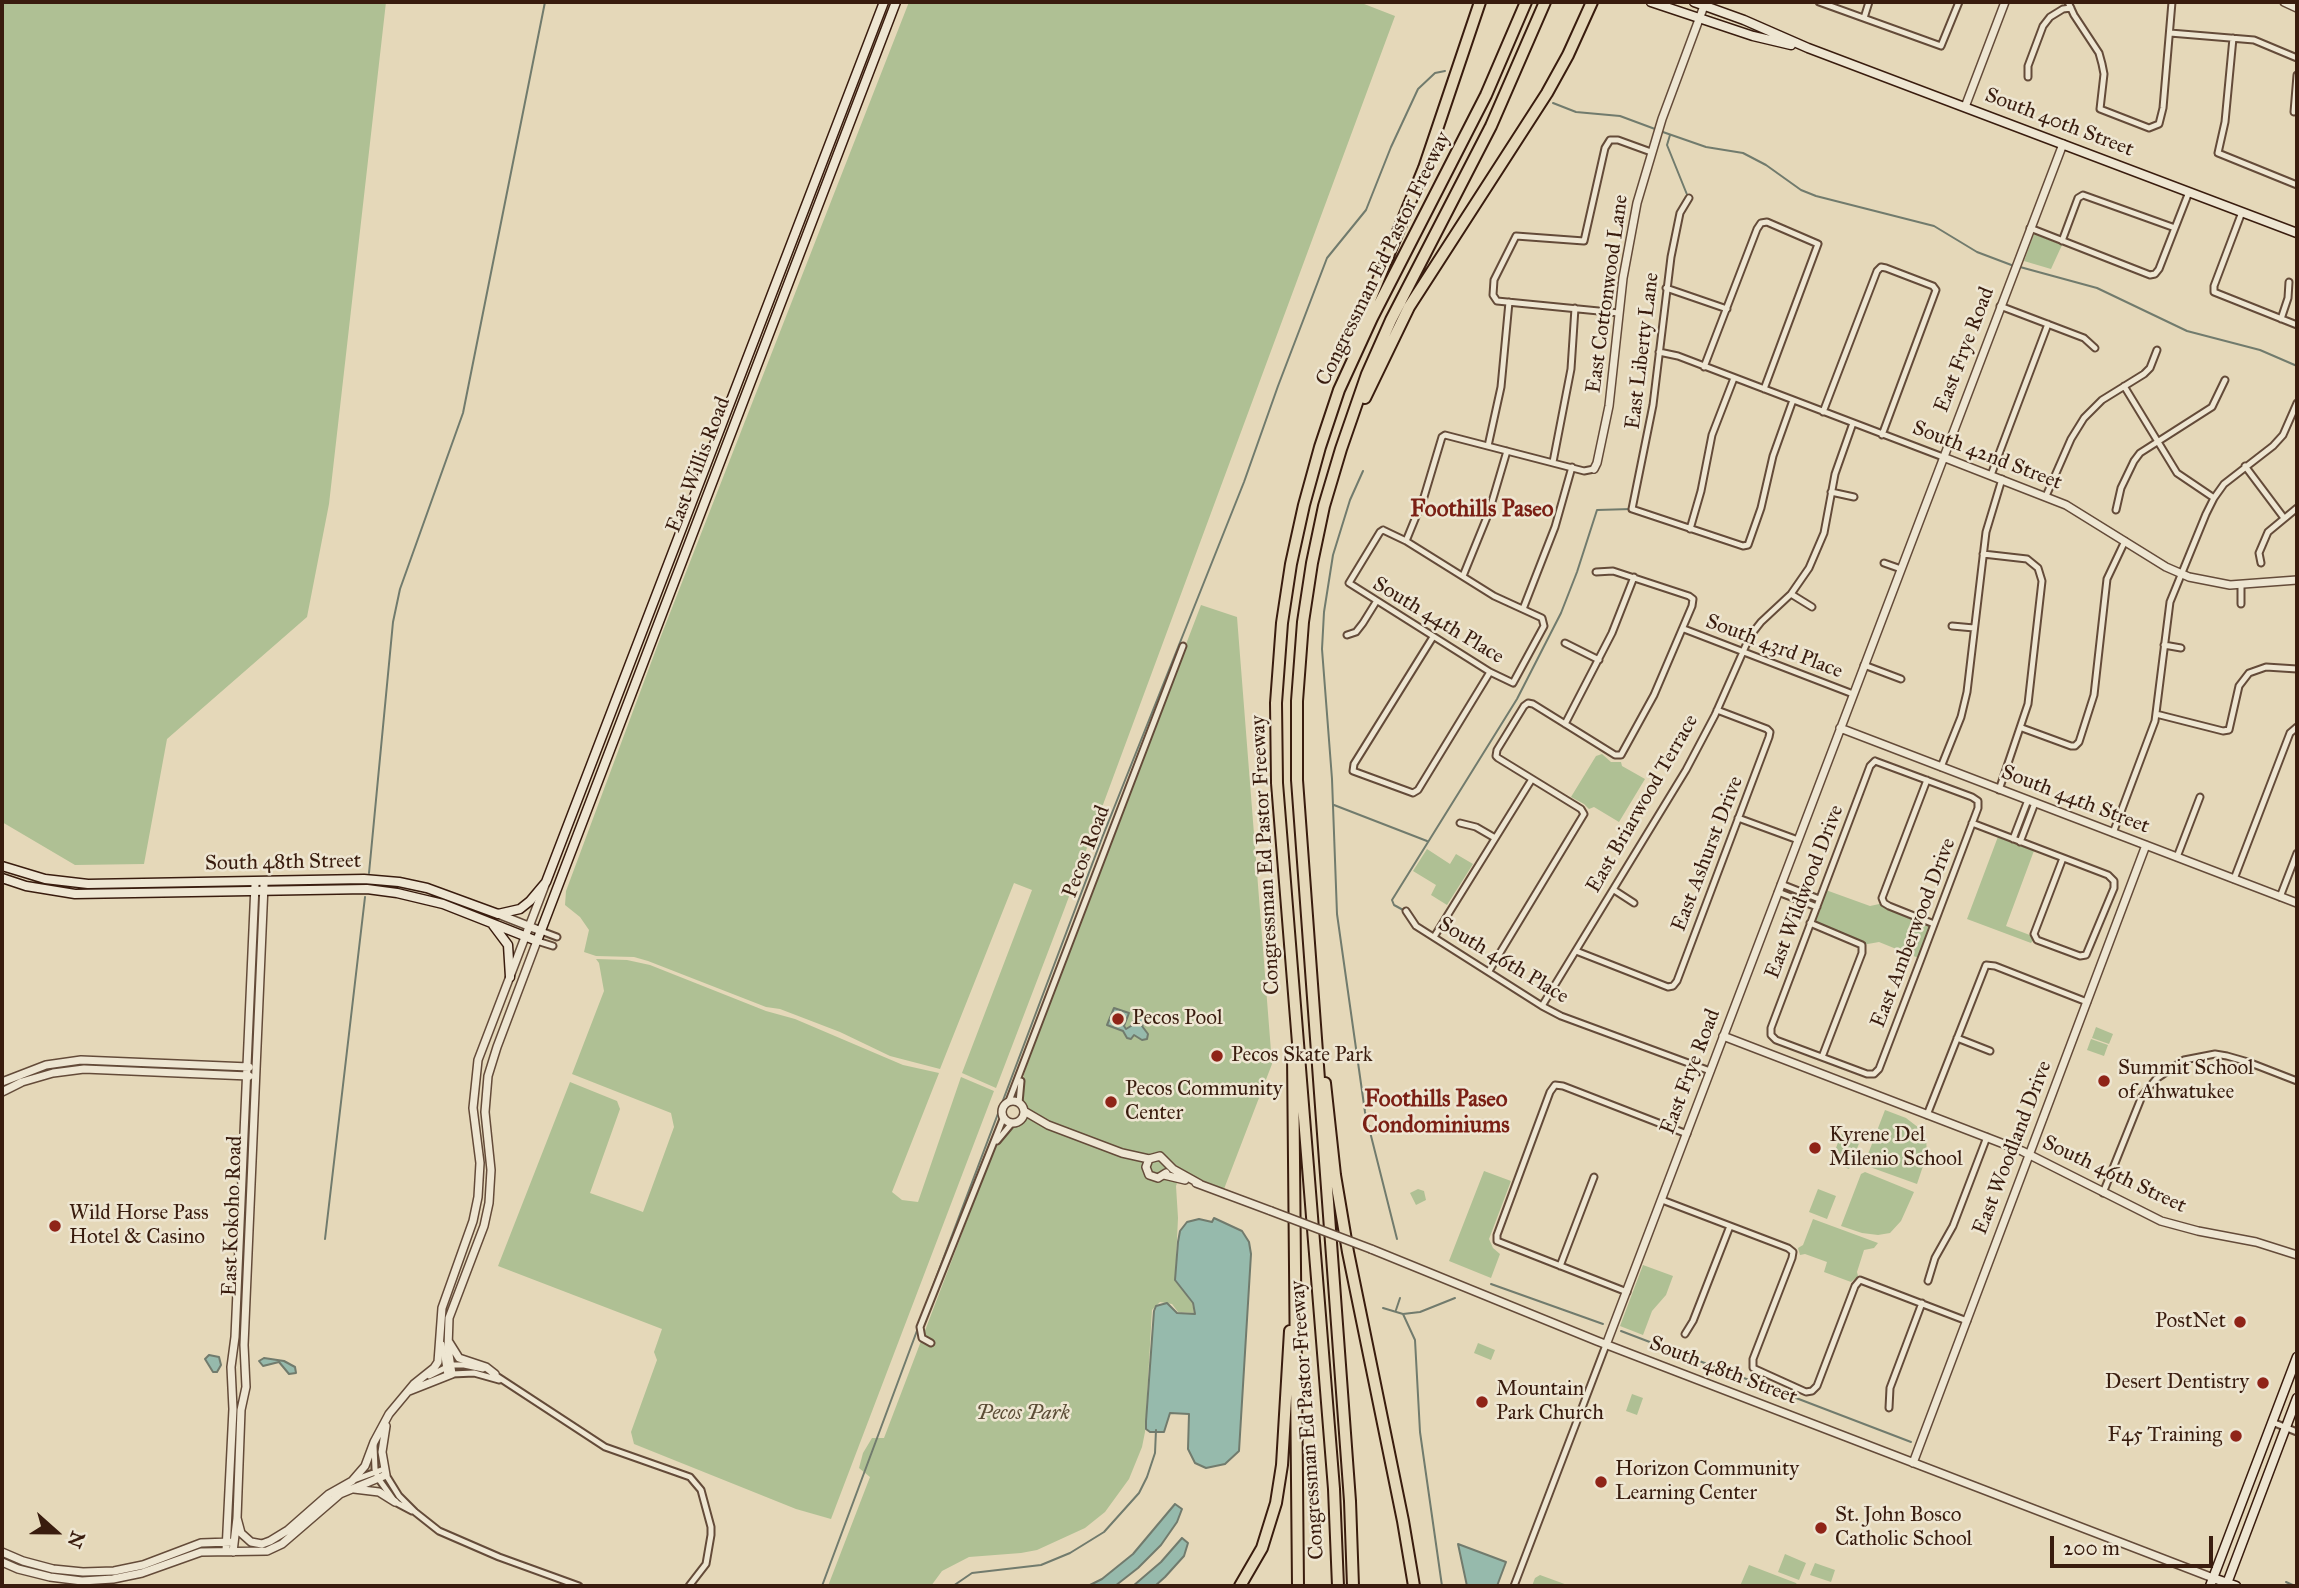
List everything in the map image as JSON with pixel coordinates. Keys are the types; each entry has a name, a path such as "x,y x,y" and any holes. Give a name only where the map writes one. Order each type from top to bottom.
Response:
{"highway":[{"path":"1339,390 1352,345 1420,177 1480,2"},
{"name":"Congressman Ed Pastor Freeway","path":"1338,1586 1334,1489 1277,783 1279,653 1299,524 1317,456 1339,390 1377,308 1477,113 1526,2"},
{"name":"Congressman Ed Pastor Freeway","path":"1353,1586 1351,1511 1297,780 1298,681 1308,583 1335,468 1378,347 1491,126 1545,2"},
{"path":"1335,468 1377,370 1409,307 1547,93 1592,2"},
{"path":"1312,969 1341,1213 1414,1586"},
{"path":"1291,972 1298,1586"},
{"path":"1240,1586 1266,1539 1280,1484 1294,1251"},
{"path":"1403,1521 1420,1586"}],"main road":[{"name":"East Willis Road","path":"546,882 884,2"},
{"name":"East Willis Road","path":"537,941 896,2"},
{"name":"South 40th Street","path":"1651,2 1753,36 1808,48"},
{"name":"South 40th Street","path":"1694,2 1808,48 2297,233"},
{"path":"732,399 742,402"},
{"name":"South 48th Street","path":"2,866 46,879 88,884 364,879 399,882 437,891 498,914"},
{"name":"South 48th Street","path":"2,877 26,886 75,894 367,889 424,898 537,941"},
{"path":"498,914 524,907 546,882"},
{"path":"491,923 508,945 510,977"},
{"path":"2212,1582 2297,1357"},
{"path":"2230,1585 2297,1398"},
{"name":"South 48th Street","path":"2212,1582 2230,1585"}],"street":[{"path":"1819,2 1941,46 1959,2"},
{"path":"1864,18 1869,2"},
{"path":"1965,107 2005,2"},
{"path":"2028,77 2028,66 2043,26 2070,5 2099,53 2104,74 2100,109 2154,128 2159,124 2165,100 2172,2"},
{"path":"2284,2 2297,8"},
{"name":"East Cottonwood Lane","path":"1594,469 1609,406 1629,242 1656,136 1704,6"},
{"path":"2237,29 2225,122 2218,153 2297,185"},
{"path":"2170,33 2254,40 2297,58"},
{"path":"2294,112 2297,75"},
{"path":"1619,313 1494,299 1495,275 1516,236 1584,241 1606,146 1610,139 1651,152"},
{"name":"East Frye Road","path":"1514,1586 2063,144"},
{"path":"2030,228 2150,275 2155,274 2159,270 2189,192"},
{"path":"2062,241 2078,198 2083,195 2175,228"},
{"name":"East Liberty Lane","path":"1689,198 1680,213 1666,288 1651,421 1632,509 1690,529"},
{"path":"2242,212 2214,292 2297,325"},
{"path":"1704,367 1757,229 1761,223 1767,222 1818,244 1764,389"},
{"path":"1823,412 1877,271 1881,267 1933,286 1936,290 1882,435"},
{"path":"2281,318 2288,298 2289,282"},
{"path":"1666,288 1727,309"},
{"path":"1488,446 1501,387 1509,302"},
{"path":"2000,306 2084,338 2095,348"},
{"path":"1553,462 1571,369 1575,308"},
{"path":"1991,475 2048,324"},
{"path":"2046,496 2078,428 2102,400 2150,368 2157,350"},
{"name":"South 42nd Street","path":"1660,352 2046,496 2078,512 2181,574 2213,583 2241,585 2297,580"},
{"path":"1734,378 1713,435 1690,529 1748,545 1761,508 1773,456 1793,400"},
{"path":"2116,510 2121,488 2140,453 2212,407 2225,380"},
{"path":"2124,386 2177,473 2214,498"},
{"path":"2113,833 2156,715 2170,603 2181,574 2214,498 2230,478 2273,446 2283,435 2297,403"},
{"name":"East Briarwood Terrace","path":"1542,1006 1675,789 1717,710 1755,629 1791,594 1809,568 1824,533 1838,462 1853,423"},
{"path":"1572,467 1551,537 1523,608 1494,596 1406,541 1424,497 1442,437 1445,435 1553,462 1572,467 1584,471 1594,469"},
{"path":"1463,576 1492,503 1507,451"},
{"path":"2245,466 2284,518"},
{"path":"1941,767 1964,704 1983,554 1991,512 2002,479"},
{"path":"1831,492 1854,497"},
{"path":"2261,563 2259,553 2268,532 2297,508"},
{"name":"South 44th Place","path":"1406,541 1384,530 1380,532 1349,583 1490,672 1513,683 1544,622 1523,608"},
{"path":"2022,728 2076,746 2094,695 2107,579 2126,541"},
{"path":"1983,554 2028,559 2041,574 2032,680 2022,728 1999,790"},
{"path":"1884,563 1900,569"},
{"name":"South 43rd Place","path":"1595,572 1613,571 1689,596 1693,599 1684,629 1853,694"},
{"path":"1565,724 1599,660 1633,578"},
{"path":"2241,585 2241,604"},
{"path":"1791,594 1812,607"},
{"path":"1348,635 1356,632 1376,602"},
{"path":"1761,611 1767,617"},
{"path":"1952,626 1974,628"},
{"path":"1489,971 1584,814 1581,809 1496,756 1497,750 1528,703 1615,755 1621,755 1654,695 1684,629"},
{"path":"1433,637 1354,764 1353,771 1413,793 1418,790 1490,672"},
{"path":"1565,643 1599,660"},
{"path":"2164,645 2181,648"},
{"name":"Pecos Road","path":"1009,1101 1182,646"},
{"name":"South 43rd Place","path":"1864,665 1901,679"},
{"path":"2156,715 2223,732 2229,730 2239,686 2249,673 2266,667 2297,669"},
{"name":"East Ashurst Drive","path":"1576,951 1668,987 1673,986 1770,732 1717,710"},
{"path":"2234,879 2295,728"},
{"name":"South 44th Street","path":"1840,729 2297,903"},
{"name":"East Wildwood Drive","path":"1822,1057 1776,1040 1771,1035 1770,1028 1870,766 1875,761 1927,780"},
{"path":"1434,937 1531,779"},
{"path":"1927,780 1882,898 1884,903 1934,924"},
{"name":"East Amberwood Drive","path":"1822,1057 1867,1074 1874,1074 1879,1069 1972,824 1978,802 1972,797 1927,780"},
{"path":"2177,857 2200,797"},
{"path":"2013,839 2031,802"},
{"path":"2020,842 2031,802"},
{"path":"1738,818 1798,840"},
{"path":"2020,821 2027,823"},
{"path":"1460,823 1476,827 1495,838"},
{"path":"1972,824 2013,839 2108,875 2114,881 2086,955 2080,956 2035,937 2034,934 2063,858"},
{"name":"East Woodland Drive","path":"1913,1463 2146,845"},
{"path":"2280,897 2297,853"},
{"name":"East Kokoho Road","path":"230,1551 233,1405 230,1378 235,1344 247,1067 260,881"},
{"name":"East Willis Road","path":"352,1481 366,1466 374,1442 389,1414 438,1362 442,1308 473,1221 478,1197 480,1163 473,1101 478,1060 546,882"},
{"path":"1779,888 1819,899"},
{"path":"1779,888 1817,907"},
{"path":"1614,890 1634,903"},
{"name":"East Kokoho Road","path":"230,1542 237,1518 242,1406 246,1387 244,1354 256,1076 259,892"},
{"path":"1797,899 1800,892"},
{"name":"South 46th Place","path":"1406,911 1416,926 1542,1006 1561,1016 1710,1071"},
{"name":"South 48th Street","path":"498,914 557,937"},
{"path":"1810,923 1863,945 1822,1057"},
{"path":"449,1370 449,1318 486,1218 491,1186 486,1092 497,1047 537,941"},
{"name":"South 48th Street","path":"537,941 553,946"},
{"path":"1927,1115 1986,965 1995,966 2087,1002"},
{"name":"South 46th Street","path":"1723,1036 2030,1154 2169,1224 2256,1242 2297,1255"},
{"path":"1957,1038 1990,1051"},
{"path":"484,1042 497,1047"},
{"path":"2103,1193 2137,1104 2148,1087 2184,1060 2215,1054 2248,1062 2297,1081"},
{"path":"2,1082 46,1065 81,1060 256,1067"},
{"path":"2,1092 22,1082 53,1073 84,1069 256,1076"},
{"name":"Pecos Road","path":"1019,1103 1022,1070"},
{"path":"1627,1292 1497,1241 1496,1235 1555,1085 1687,1134"},
{"path":"931,1343 922,1338 920,1328 992,1149 1003,1119 1002,1107 1009,1101 1019,1103 1024,1111 1048,1125 1122,1153 1149,1159 1160,1156 1168,1165 1164,1175 1153,1178 1146,1169 1122,1153"},
{"path":"992,1149 1024,1111"},
{"path":"1003,1119 1048,1125"},
{"path":"1928,1281 1930,1269 1954,1226 1987,1137"},
{"path":"1146,1169 1149,1159"},
{"path":"480,1163 491,1162"},
{"name":"South 48th Street","path":"1168,1165 1200,1184"},
{"name":"South 48th Street","path":"1164,1175 1200,1184 1371,1249 1606,1345 2212,1582"},
{"path":"1560,1266 1594,1177"},
{"path":"1662,1200 1793,1252 1753,1359 1753,1368 1806,1392 1817,1386 1855,1286 1860,1280 1967,1321"},
{"path":"1685,1334 1693,1321 1730,1226"},
{"path":"238,1272 248,1272"},
{"path":"1889,1408 1890,1388 1922,1303"},
{"path":"439,1334 449,1370"},
{"path":"447,1338 459,1358 486,1367 605,1447 690,1477 701,1490 711,1535 706,1564 689,1586"},
{"path":"420,1381 449,1370 471,1367 495,1374"},
{"path":"408,1391 449,1370 474,1373 506,1382"},
{"path":"233,1405 242,1406"},
{"path":"389,1414 381,1473 415,1513"},
{"path":"2272,1422 2297,1432"},
{"path":"374,1442 381,1473 396,1502"},
{"path":"237,1518 241,1533 251,1542 262,1544 291,1527 329,1493 352,1481 381,1473"},
{"path":"2,1562 18,1569 113,1579 142,1573 201,1552 267,1551 282,1544 340,1494 381,1473"},
{"path":"340,1494 352,1489 379,1492 446,1534 499,1557 579,1586"},
{"path":"2,1552 65,1574 114,1571 143,1565 201,1543 230,1542"}],"green space":[{"path":"2,2 386,2 329,504 307,617 167,739 144,864 75,865 2,822"},
{"path":"909,2 1359,2 1395,16 996,1088 962,1073 1032,890 1014,883 940,1069 890,1056 840,1032 780,1009 766,1007 648,961 634,957 596,956 584,952 589,930 580,917 565,905 566,891 661,636"},
{"path":"2034,234 2062,245 2051,269 2024,261"},
{"name":"Pecos Park","path":"1201,605 1237,617 1272,1064 1224,1189 1181,1172 1176,1186 1178,1218 1175,1281 1192,1303 1194,1313 1178,1312 1172,1304 1160,1302 1152,1310 1142,1447 1129,1479 1105,1512 1085,1528 1037,1550 969,1557 942,1571 931,1586 828,1586 870,1477 859,1468 863,1453 872,1438 884,1438 989,1163 996,1147 1011,1127 1017,1125 1025,1105 1021,1097 1024,1074 1042,1021"},
{"path":"1602,754 1611,762 1621,762 1622,766 1645,779 1619,822 1594,807 1589,809 1571,797 1596,756"},
{"path":"1999,834 2035,848 2006,926 2035,937 2031,943 1967,919"},
{"path":"1427,849 1450,864 1456,854 1473,864 1447,905 1431,895 1436,885 1413,871"},
{"path":"1823,889 1870,906 1884,903 1934,924 1921,959 1879,942 1862,945 1810,923"},
{"path":"596,959 627,960 650,965 766,1011 795,1019 903,1065 939,1073 892,1192 902,1200 918,1202 961,1077 994,1091 831,1519 796,1509 634,1444 631,1432 657,1360 654,1352 662,1329 498,1266 570,1082 617,1101 620,1109 590,1193 643,1212 674,1127 671,1113 572,1074 604,991"},
{"path":"2096,1027 2113,1034 2109,1044 2092,1038"},
{"path":"2091,1039 2108,1045 2104,1056 2087,1050"},
{"path":"1885,1110 1906,1118 1919,1128 1926,1138 1927,1154 1917,1184 1867,1166 1865,1162"},
{"path":"1841,1134 1860,1141 1849,1169 1831,1162"},
{"path":"1484,1171 1511,1181 1489,1239 1500,1254 1491,1278 1449,1261"},
{"path":"1865,1172 1914,1192 1901,1221 1890,1233 1862,1233 1841,1226 1861,1174"},
{"path":"1418,1189 1424,1191 1426,1200 1416,1205 1410,1193"},
{"path":"1818,1189 1836,1196 1827,1219 1809,1212"},
{"path":"1813,1219 1878,1243 1874,1248 1864,1250 1858,1276 1851,1282 1824,1272 1827,1262 1805,1254 1800,1255 1798,1248 1803,1245"},
{"path":"1643,1265 1673,1276 1666,1295 1652,1311 1643,1335 1620,1326"},
{"path":"1478,1343 1495,1350 1491,1360 1474,1353"},
{"path":"1632,1394 1643,1398 1637,1415 1626,1411"},
{"path":"1785,1554 1806,1563 1799,1580 1778,1572"},
{"path":"1815,1563 1835,1570 1831,1582 1810,1575"},
{"path":"1749,1565 1796,1583 1798,1586 1740,1586"},
{"path":"1540,1575 1570,1586 1532,1586 1535,1578"}],"shaded area":[{"path":"1114,1008 1129,1013 1124,1026 1126,1029 1131,1026 1137,1014 1145,1015 1142,1026 1148,1034 1147,1039 1142,1040 1134,1035 1131,1039 1127,1038 1123,1031 1107,1025"},
{"path":"1214,1218 1242,1231 1249,1242 1251,1254 1239,1451 1225,1464 1206,1468 1195,1463 1188,1449 1189,1414 1170,1413 1164,1432 1150,1432 1146,1429 1146,1421 1156,1306 1167,1303 1177,1313 1195,1314 1193,1303 1175,1280 1180,1231 1187,1222 1199,1219 1212,1222"},
{"path":"209,1355 219,1357 221,1365 217,1372 213,1372 205,1359"},
{"path":"264,1358 284,1361 295,1367 296,1373 289,1374 279,1362 263,1366 259,1361"},
{"path":"1175,1504 1182,1509 1177,1522 1161,1545 1138,1568 1115,1586 1088,1586 1102,1579 1133,1554"},
{"path":"1182,1538 1188,1543 1184,1556 1165,1577 1155,1586 1133,1586 1161,1562"},
{"path":"1458,1544 1506,1562 1497,1586 1467,1586"}],"waterway":[{"path":"369,873 393,622 400,589 463,413 545,2"},
{"path":"928,1299 1102,838 1244,482 1327,258 1366,210 1418,89 1435,73 1445,71"},
{"path":"1553,103 1576,112 1620,116 1655,129"},
{"path":"1660,131 1706,147 1743,153 1766,165 1801,190 1934,226 1977,252 2014,266"},
{"path":"1670,135 1667,145 1688,197"},
{"path":"2020,267 2097,288 2187,331 2260,350 2297,366"},
{"path":"1363,471 1350,500 1333,555 1324,612 1322,649 1332,779 1337,914 1365,1112 1397,1239"},
{"path":"1405,911 1394,905 1392,900 1517,699 1561,613 1597,510 1631,509"},
{"path":"1334,805 1427,841"},
{"path":"325,1239 365,897"},
{"path":"1491,1284 1603,1324"},
{"path":"1396,1310 1400,1298"},
{"path":"1403,1314 1420,1312 1455,1298"},
{"path":"1383,1308 1403,1314 1415,1340 1420,1432 1442,1586"},
{"path":"822,1586 918,1328"},
{"path":"1621,1331 1911,1442"},
{"path":"953,1586 972,1573 1041,1565 1070,1553 1104,1532 1139,1493 1155,1453 1156,1430"},
{"path":"2286,1582 2295,1586"}],"place":[{"name":"Pecos Pool","path":"1118,1019"},
{"name":"Pecos Skate Park","path":"1217,1056"},
{"name":"Summit School of Ahwatukee","path":"2104,1081"},
{"name":"Pecos Community Center","path":"1111,1102"},
{"name":"Kyrene Del Milenio School","path":"1815,1148"},
{"name":"Wild Horse Pass Hotel & Casino","path":"55,1226"},
{"name":"PostNet","path":"2240,1322"},
{"name":"Desert Dentistry","path":"2263,1383"},
{"name":"Mountain Park Church","path":"1482,1402"},
{"name":"F45 Training","path":"2236,1436"},
{"name":"Horizon Community Learning Center","path":"1601,1482"},
{"name":"St. John Bosco Catholic School","path":"1821,1528"}],"district":[{"name":"Foothills Paseo","path":"1482,510"},
{"name":"Foothills Paseo Condominiums","path":"1436,1113"}]}
